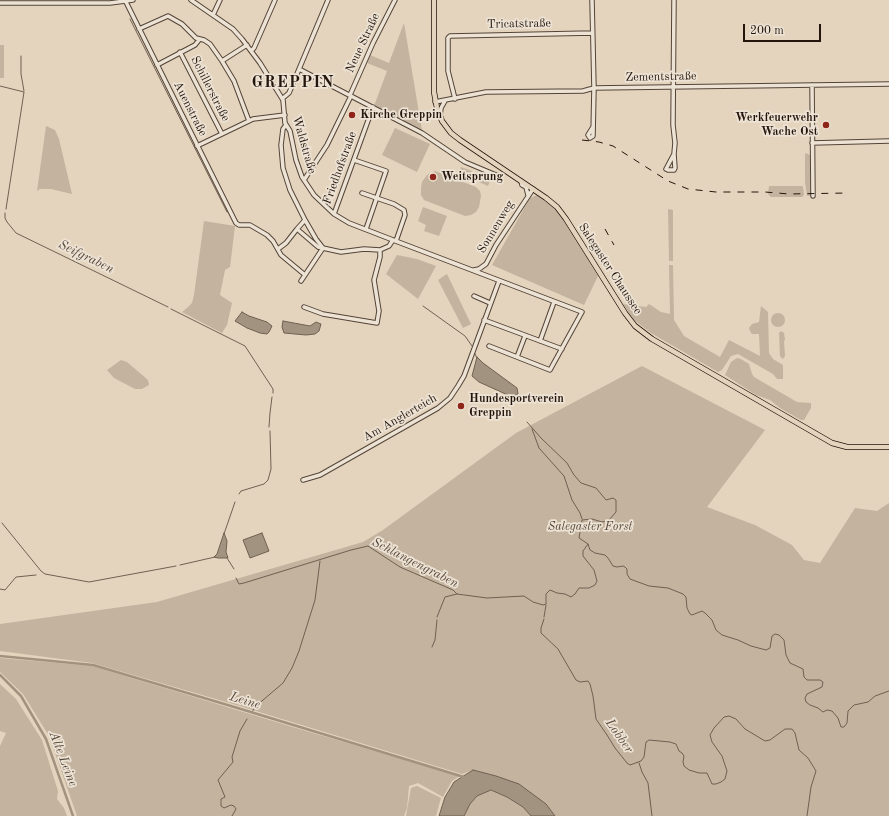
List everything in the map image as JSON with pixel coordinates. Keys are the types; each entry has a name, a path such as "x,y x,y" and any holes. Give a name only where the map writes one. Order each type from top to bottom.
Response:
{"main road":[{"name":"Salegaster Chaussee","path":"434,0 434,87 435,102 440,117 448,129 457,138 550,200 560,210 628,318 646,335 829,441 847,447 889,447"}],"street":[{"path":"0,3 115,3 133,0"},
{"path":"191,0 233,29 251,51 283,98 289,93 328,0"},
{"path":"213,15 220,0"},
{"path":"251,51 254,48 275,0"},
{"name":"Neue Straße","path":"304,180 327,145 351,96 376,36 395,0"},
{"path":"592,0 594,88 593,127"},
{"path":"674,0 674,154"},
{"name":"Auenstraße","path":"126,2 236,223 239,225 250,225 267,235 278,249"},
{"path":"139,30 168,16 182,24 196,38 199,40 204,40 210,44 222,61 238,90 249,121"},
{"name":"Tricatstraße","path":"455,99 448,71 448,38 450,36 592,33"},
{"path":"157,64 195,45 199,40"},
{"path":"222,61 246,45"},
{"name":"Schillerstraße","path":"180,52 222,134"},
{"path":"299,69 422,133 465,162 496,175"},
{"name":"Zementstraße","path":"435,102 486,92 583,91 594,88 889,84"},
{"path":"812,85 813,195"},
{"name":"Waldstraße","path":"283,98 286,125 290,131 297,164 304,180 314,195 334,214 349,223 394,241 582,312 562,349"},
{"path":"440,117 441,108 445,101"},
{"name":"Friedhofstraße","path":"334,214 372,107"},
{"path":"198,146 249,121 285,115"},
{"path":"286,125 283,129 280,145 283,168 290,190 305,220 316,239 324,248"},
{"path":"812,143 889,141"},
{"path":"354,160 386,171 366,229"},
{"path":"521,181 522,185 526,187 528,195"},
{"name":"Sonnenweg","path":"473,270 479,269 485,265 496,245 533,189"},
{"path":"296,230 318,246 341,252 364,249 380,250 389,246 394,241 405,215 405,211 402,208 362,193"},
{"path":"304,275 281,255 278,249 286,243 305,220"},
{"path":"301,281 324,248"},
{"path":"304,307 323,314 377,323 379,311 374,280 380,257 380,250"},
{"path":"483,274 486,267 485,265"},
{"name":"Am Anglerteich","path":"303,480 320,475 447,402 461,382 498,281"},
{"path":"474,296 490,303"},
{"path":"540,341 554,302"},
{"path":"484,320 562,349 550,370 489,346"},
{"path":"517,357 525,336"}],"green space":[{"path":"404,23 422,131 374,106 387,71 367,63 370,55 389,63"},
{"path":"0,45 4,45 4,78 0,78"},
{"path":"46,126 55,130 59,139 72,194 51,189 40,189 37,191"},
{"path":"395,128 430,144 417,172 382,155"},
{"path":"806,153 810,155 811,196 807,196 805,182"},
{"path":"461,167 472,171 469,179 458,174"},
{"path":"435,171 476,187 480,191 481,196 479,207 476,212 465,216 424,200 421,195 422,182 427,175"},
{"path":"475,172 491,178 488,186 472,179"},
{"path":"769,186 802,186 804,195 802,197 771,197 768,194"},
{"path":"537,195 557,210 598,276 584,305 492,265 530,198"},
{"path":"423,207 447,216 439,236 424,231 426,225 418,221"},
{"path":"668,209 673,210 673,261 669,261"},
{"path":"204,221 235,226 230,267 225,270 220,295 232,303 227,325 222,333 182,312 192,303 194,295"},
{"path":"397,255 417,259 436,266 418,299 386,274"},
{"path":"669,265 673,265 674,320 684,336 720,357 729,340 760,356 759,334 752,334 749,328 752,324 759,322 761,306 768,312 769,353 773,359 783,365 783,379 777,379 773,374 738,354 731,356 722,370 718,372 651,333 634,320 623,304 646,307 649,304 661,312 670,314"},
{"path":"447,274 471,324 463,328 438,280"},
{"path":"775,313 781,313 785,317 785,323 781,327 775,327 771,323 771,317"},
{"path":"781,331 784,333 785,340 785,356 783,359 780,356 779,333"},
{"path":"737,358 749,364 754,377 797,402 811,403 811,408 804,420 801,420 780,408 770,400 756,395 725,375 731,362"},
{"path":"121,360 127,362 148,380 149,385 142,389 135,389 114,378 107,370"},
{"name":"Salegaster Forst","path":"642,366 765,430 707,507 755,525 792,545 804,560 820,563 855,508 877,511 889,503 889,816 555,816 546,804 473,770 462,774 233,704 92,663 0,651 0,624 157,602 363,542 383,530 516,433"},
{"path":"0,658 92,666 460,776 452,781 443,797 418,783 409,786 407,808 404,816 77,816 49,736 23,694 0,672"},
{"path":"0,684 16,699 42,740 58,791 57,799 64,808 67,816 0,816 0,746 6,733 0,731"},
{"path":"417,786 441,798 436,816 406,816 411,788"},
{"path":"491,790 507,797 523,807 531,816 464,816 470,804 477,796"}],"shaded area":[{"path":"242,312 267,322 272,326 269,332 267,334 260,333 235,321"},
{"path":"283,321 310,326 316,322 321,324 319,331 315,334 306,335 284,333 282,327"},
{"path":"477,357 517,388 518,394 510,396 479,382 472,376"},
{"path":"224,533 227,541 226,552 228,558 214,557 217,554"},
{"path":"262,533 269,551 250,558 243,540"},
{"path":"473,770 519,784 546,804 555,816 531,816 523,807 507,797 491,790 477,796 470,804 464,816 439,816 445,797 454,782"}],"waterway":[{"path":"130,19 227,212"},
{"path":"21,56 21,74 24,91"},
{"name":"Seifgraben","path":"0,86 24,92 6,209"},
{"name":"Seifgraben","path":"5,213 7,222 16,233 168,307"},
{"path":"423,306 465,336 472,346"},
{"name":"Seifgraben","path":"171,309 245,346 273,389 273,393"},
{"path":"474,352 477,358"},
{"name":"Seifgraben","path":"269,427 272,397"},
{"path":"527,422 567,463 581,483 596,488 606,500 613,498 616,500 616,512 609,520 602,522 592,519 582,520 579,538 588,544"},
{"path":"532,429 539,448 564,476 572,500 582,519"},
{"name":"Seifgraben","path":"239,494 241,491 264,484 268,480 271,469 270,431"},
{"name":"Seifgraben","path":"224,534 235,502"},
{"name":"Schlangengraben","path":"2,523 45,574 89,582 176,566"},
{"name":"Schlangengraben","path":"236,578 239,584 244,583 368,546 400,567 453,590 457,594 487,598 524,596 533,602 543,605 546,604 546,594 550,590 571,597 579,588 589,588 595,585 597,581 594,570 583,556 583,551 588,544 590,550 595,553 605,555 613,566 625,567 630,579 649,586 668,588 683,594 686,597 687,608 690,614 692,615 702,611 712,620 716,630 722,635 766,650 770,648 772,636 775,634 779,635 784,640 786,655 790,663 803,669 804,677 807,680 820,680 823,682 822,687 807,694 805,698 806,702 823,712 827,710 832,711 838,718 841,727 844,727 847,723 848,711 854,705 868,702 875,696 889,691"},
{"name":"Schlangengraben","path":"180,565 215,557"},
{"name":"Schlangengraben","path":"227,558 234,569"},
{"path":"252,712 256,706 283,683 292,668 315,600 320,561"},
{"path":"0,589 5,590 16,577 36,575"},
{"path":"437,617 445,597 457,594"},
{"name":"Lobber","path":"544,617 546,605"},
{"name":"Lobber","path":"544,619 541,633 558,649 576,680 580,682 588,681 590,684 596,719 627,763 630,765 641,761 644,757 646,742 649,740 670,742 676,744 679,751 684,756 684,766 689,770 699,773 707,773 712,784 716,784 725,779 727,771 722,756 712,742 710,735 724,717 729,716 736,719 745,729 765,741 770,740 785,729 792,729 795,733 799,750 808,758 816,771 811,787 807,816"},
{"path":"432,647 435,640 437,620"},
{"name":"Leine","path":"0,656 93,665 464,777"},
{"name":"Alte Leine","path":"0,675 21,696 46,739 73,816"},
{"path":"232,816 236,809 234,806 231,805 224,808 221,806 221,799 225,797 218,780 233,762 232,757 240,731 247,719"},
{"path":"639,763 648,783 652,816"}],"railway":[{"path":"582,140 599,142 613,146 668,181 688,189 716,192 765,192 789,194 847,193"},
{"path":"605,229 614,245"}],"place":[{"name":"Kirche Greppin","path":"352,115"},
{"name":"Werkfeuerwehr Wache Ost","path":"826,125"},
{"name":"Weitsprung","path":"433,177"},
{"name":"Hundesportverein Greppin","path":"461,406"}],"district":[{"name":"GREPPIN","path":"293,83"}]}
